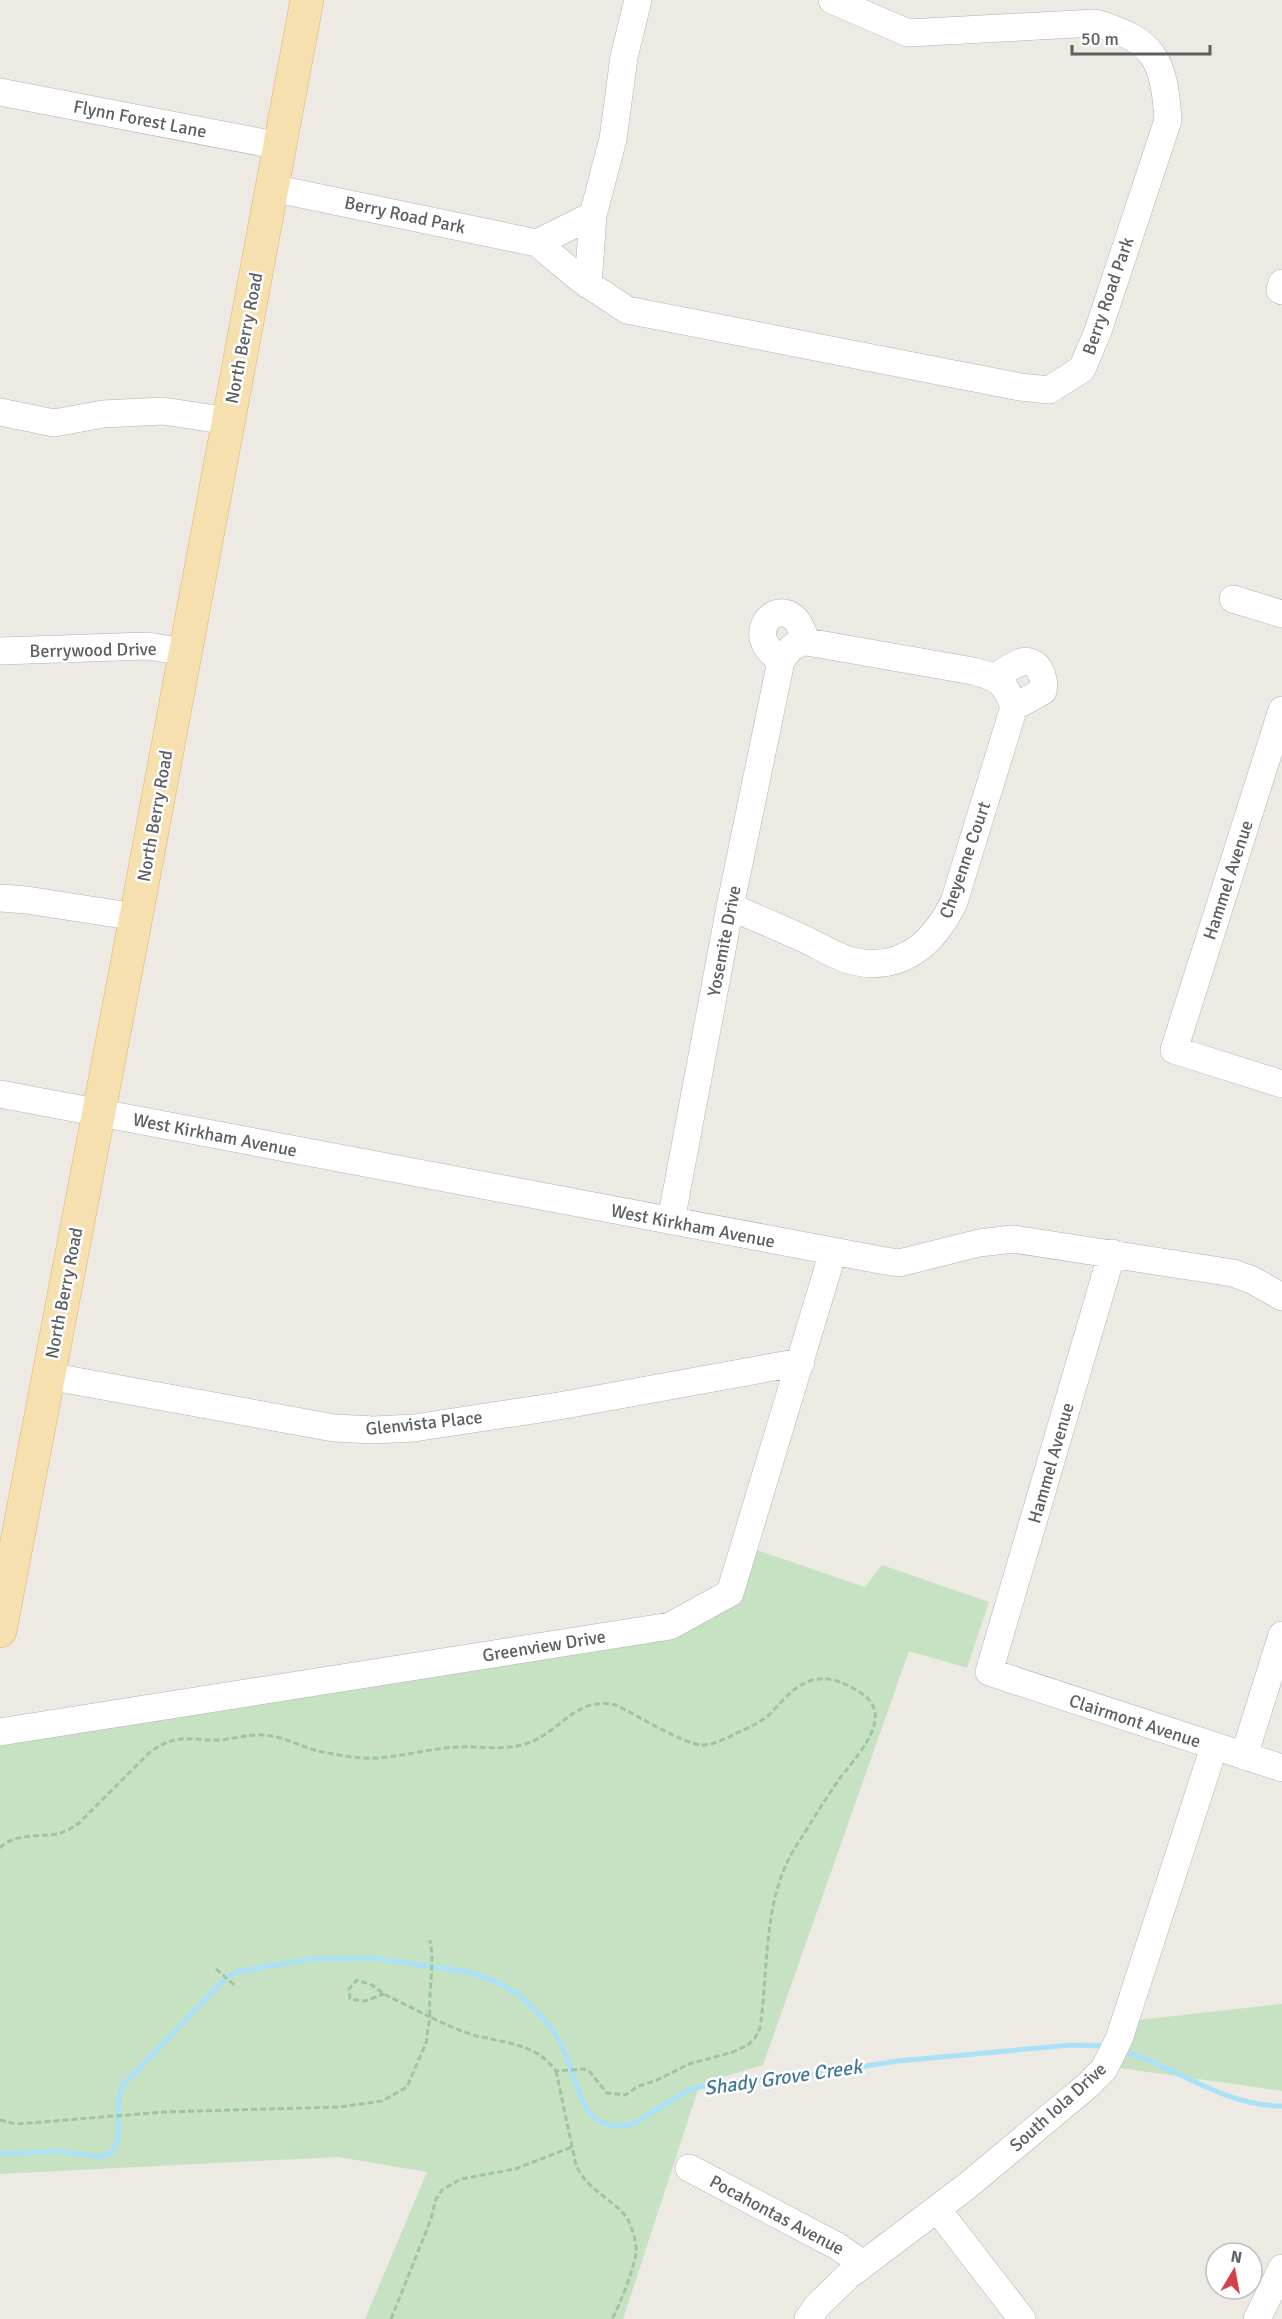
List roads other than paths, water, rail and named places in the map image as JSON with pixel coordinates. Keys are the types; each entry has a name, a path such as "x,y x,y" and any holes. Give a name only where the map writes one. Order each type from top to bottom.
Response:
{"main road":[{"name":"North Berry Road","path":"0,1631 307,0"}],"street":[{"path":"588,285 593,215 613,139 624,57 638,0"},
{"name":"Berry Road Park","path":"272,188 537,243 588,285 627,310 1020,387 1049,390 1082,369 1098,331 1168,120 1166,86 1157,60 1139,41 1116,29 1095,23 908,33 832,0"},
{"name":"Flynn Forest Lane","path":"0,92 280,146"},
{"path":"537,243 593,215"},
{"path":"0,412 54,423 103,414 162,411 228,421"},
{"path":"1233,599 1282,614"},
{"name":"Berrywood Drive","path":"0,651 148,646 185,652"},
{"name":"Yosemite Drive","path":"671,1221 730,907 792,651 973,670 995,677"},
{"path":"1022,662 1030,662 1039,669 1045,680 1043,691 1014,707 1008,691 995,677 1022,662"},
{"name":"Cheyenne Court","path":"730,907 851,960 875,964 899,960 922,946 942,925 954,902 1014,707"},
{"name":"Hammel Avenue","path":"1282,710 1174,1050 1282,1084"},
{"path":"0,898 136,917"},
{"name":"West Kirkham Avenue","path":"0,1094 899,1263 979,1243 1013,1239 1233,1273 1252,1280 1282,1297"},
{"name":"Greenview Drive","path":"0,1732 670,1626 730,1593 833,1252"},
{"name":"Hammel Avenue","path":"989,1672 1112,1253"},
{"name":"Glenvista Place","path":"48,1376 334,1428 374,1430 414,1428 559,1406 801,1362"},
{"path":"1244,1755 1282,1635"},
{"name":"Clairmont Avenue","path":"989,1672 1282,1768"},
{"name":"South Iola Drive","path":"808,2319 817,2306 863,2264 968,2187 1078,2094 1104,2069 1115,2050 1214,1747"},
{"name":"Pocahontas Avenue","path":"689,2168 837,2246 863,2264"},
{"path":"937,2209 1022,2319"},
{"path":"1257,2319 1282,2268"}],"waterway":[{"name":"Shady Grove Creek","path":"0,2154 54,2151 101,2157 110,2153 116,2146 118,2137 118,2105 123,2085 227,1977 240,1971 313,1959 370,1958 463,1971 487,1978 506,1987 522,1997 555,2033 567,2057 583,2103 598,2121 609,2125 633,2124 689,2090 712,2084 815,2074 898,2061 1071,2045 1105,2046"},
{"name":"Shady Grove Creek","path":"1123,2051 1240,2100 1282,2106"}]}
